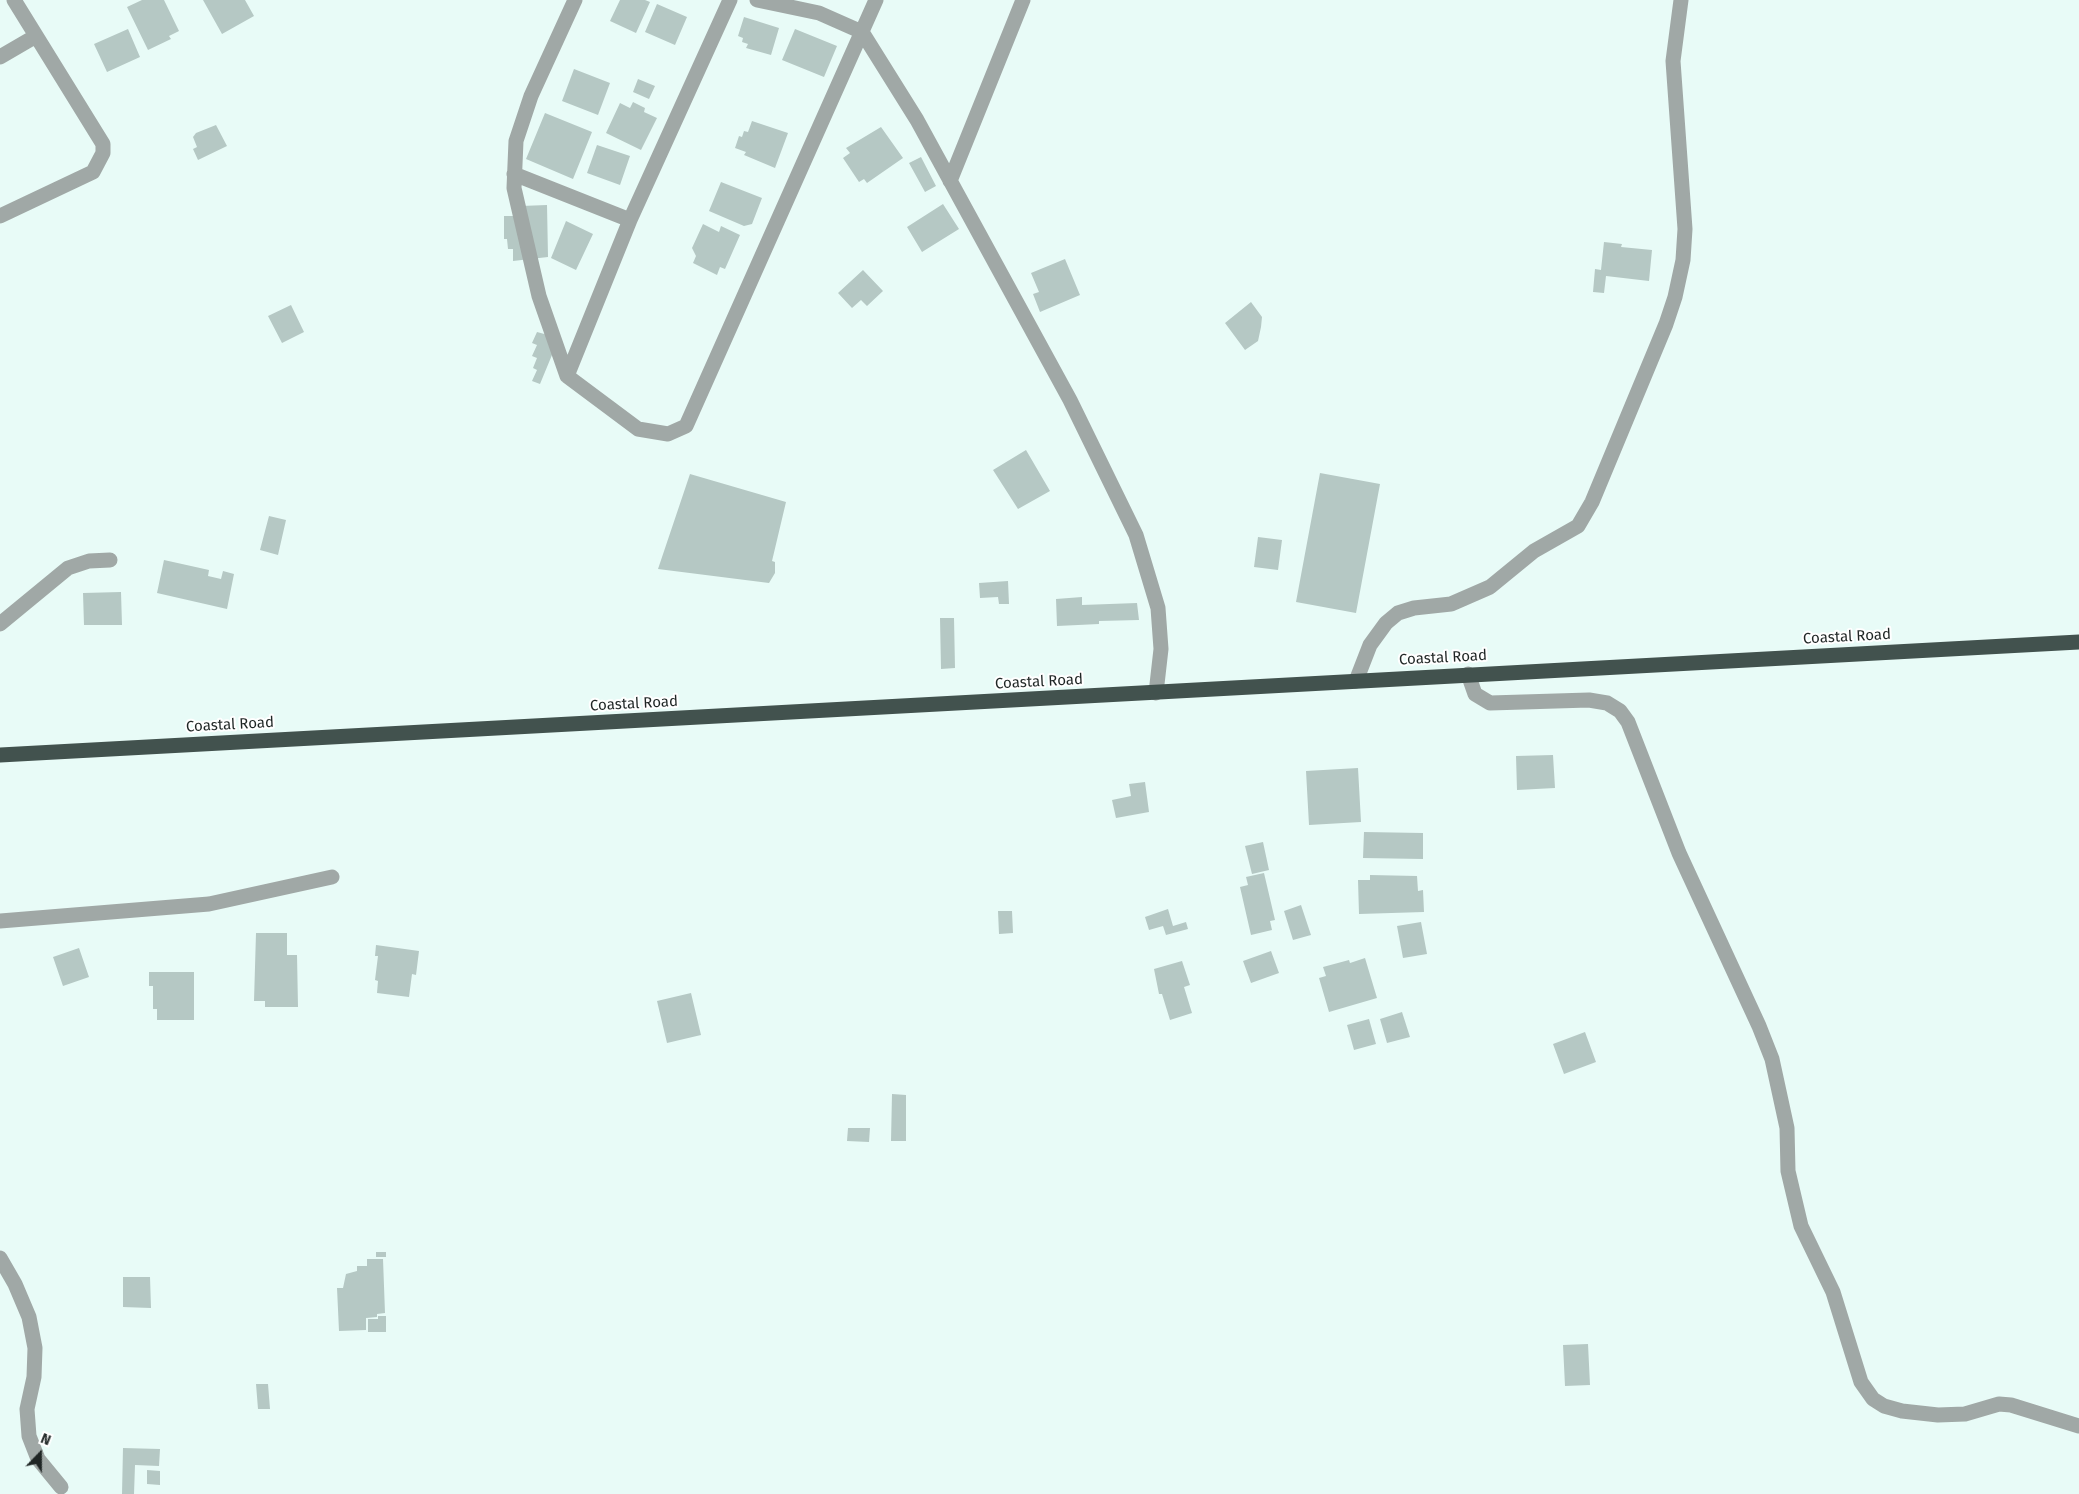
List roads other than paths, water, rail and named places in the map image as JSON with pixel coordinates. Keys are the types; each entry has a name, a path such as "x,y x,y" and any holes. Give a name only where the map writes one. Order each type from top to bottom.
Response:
{"highway":[{"name":"Coastal Road","path":"0,755 2079,642"}],"street":[{"path":"0,216 93,172 103,154 103,144 14,0"},
{"path":"575,0 531,96 516,141 514,188 539,296 566,376 638,428 668,434 686,426 876,0"},
{"path":"566,376 630,220 730,0"},
{"path":"757,0 819,13 862,32 917,120 1070,400 1136,535 1158,608 1161,649 1156,693"},
{"path":"950,181 1022,0"},
{"path":"1356,681 1370,645 1382,628 1398,613 1414,608 1451,604 1490,587 1534,551 1578,526 1592,502 1666,324 1675,298 1683,260 1685,229 1673,61 1681,0"},
{"path":"0,58 36,36"},
{"path":"514,174 630,220"},
{"path":"0,624 68,568 89,561 110,560"},
{"path":"1468,674 1475,694 1490,703 1590,700 1607,703 1620,711 1628,722 1679,853 1759,1026 1772,1059 1787,1128 1788,1171 1801,1226 1833,1292 1861,1382 1872,1399 1884,1406 1902,1411 1938,1415 1965,1414 1999,1404 2011,1405 2079,1426"},
{"path":"0,921 209,904 332,877"},
{"path":"0,1258 29,1316 35,1348 34,1377 27,1409 28,1436 38,1459 61,1486"}]}
